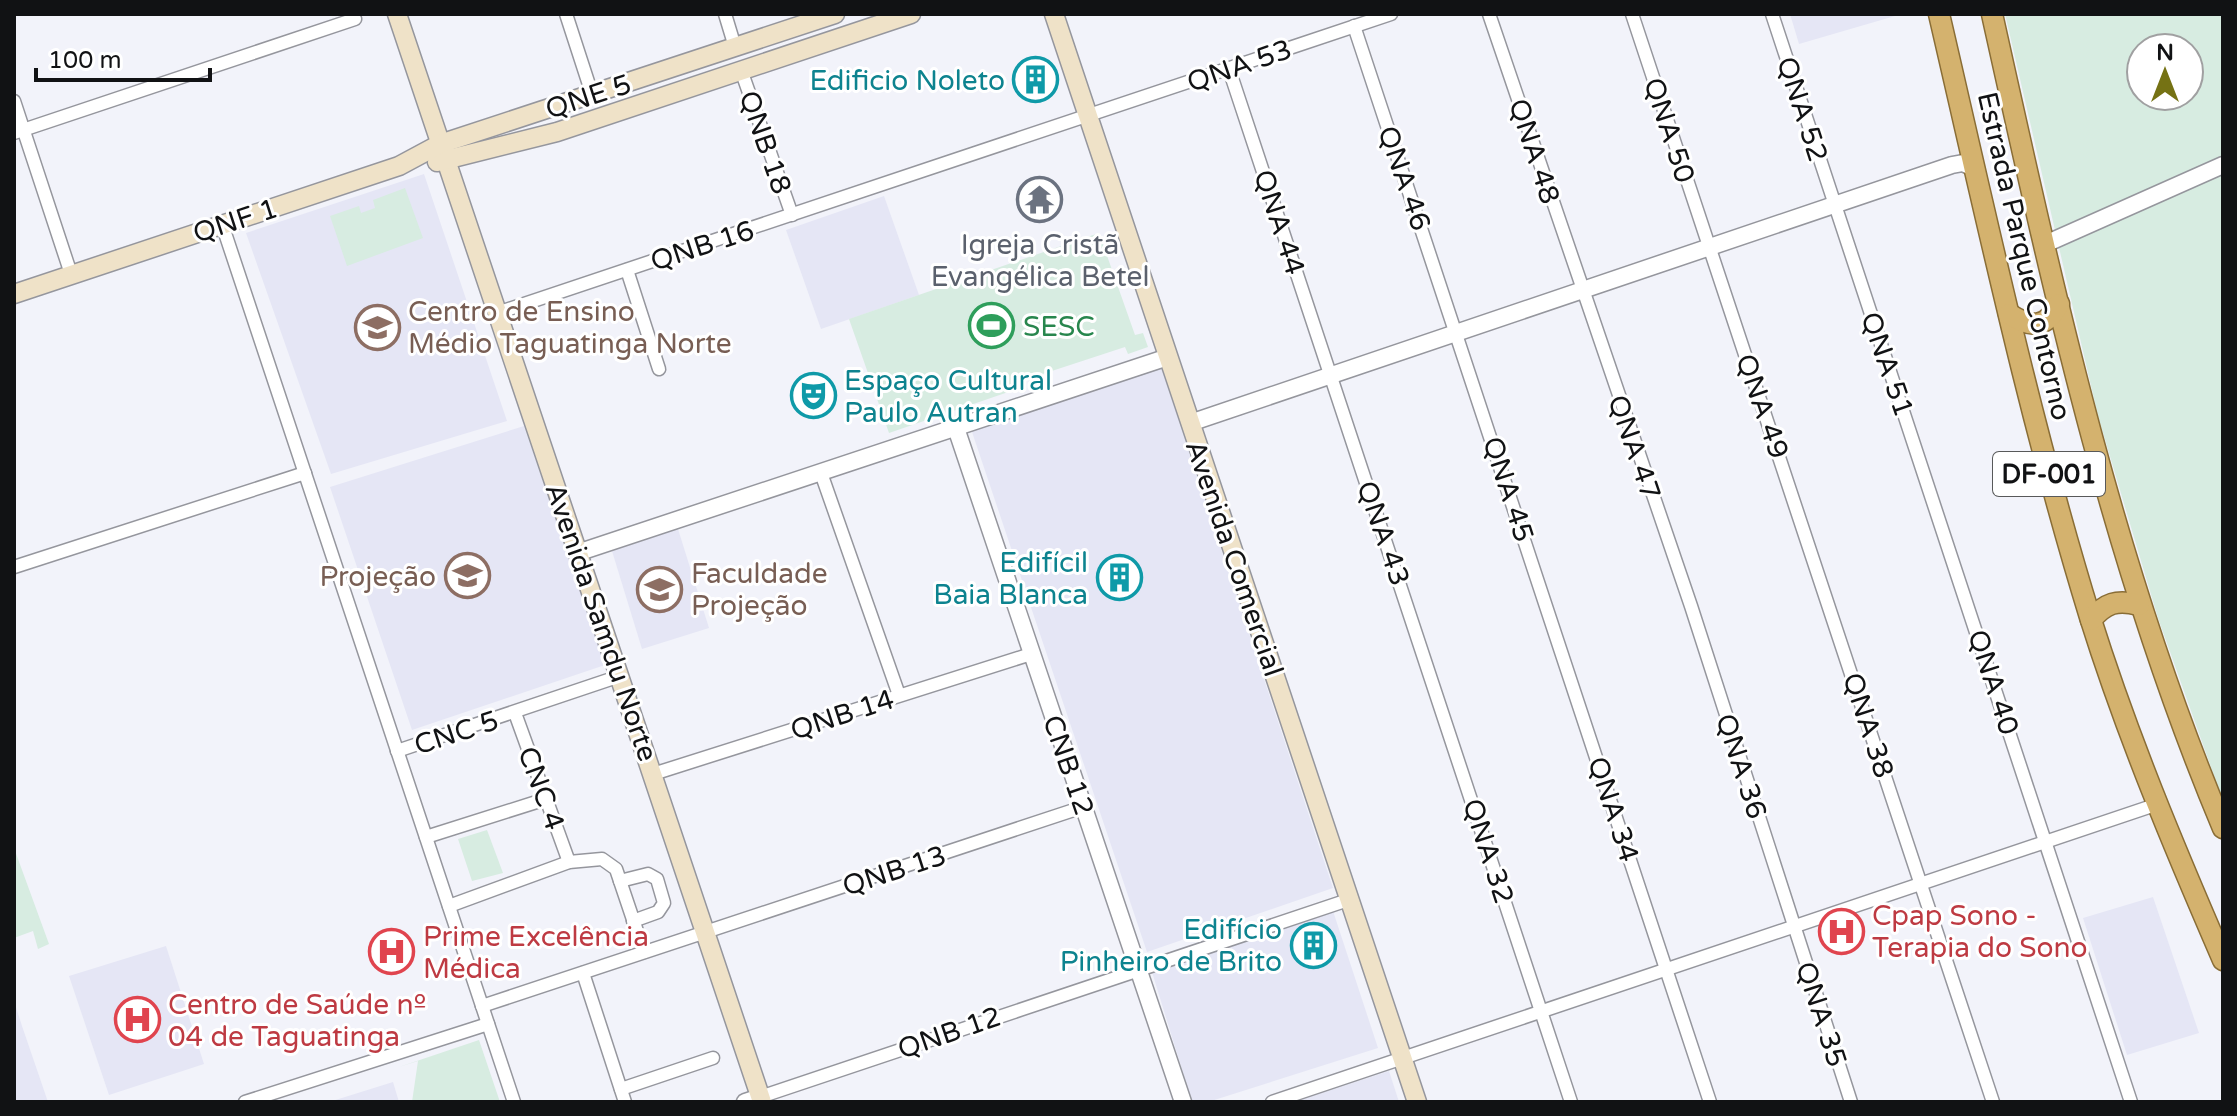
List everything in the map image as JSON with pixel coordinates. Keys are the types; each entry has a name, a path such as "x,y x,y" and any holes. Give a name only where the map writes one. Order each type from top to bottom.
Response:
{"highway":[{"name":"Estrada Parque Contorno","path":"1939,14 2009,314 2059,511 2091,620 2155,805 2223,960"},
{"name":"Estrada Parque Contorno","path":"1992,14 2043,245 2139,605 2223,828"},
{"path":"2009,314 2026,324 2041,324 2050,319 2059,304"},
{"path":"2091,620 2105,605 2115,602 2139,605"}],"main road":[{"name":"Avenida Samdu Norte","path":"397,14 500,312 577,553 653,774 756,1100"},
{"name":"QNE 5","path":"444,152 516,120 835,14"},
{"name":"Avenida Comercial","path":"1054,14 1417,1102"},
{"path":"444,152 520,144 904,15"},
{"path":"549,109 549,123 557,132"},
{"path":"516,120 527,121 531,128 520,144"},
{"name":"QNF 1","path":"14,294 444,152"}],"street":[{"path":"566,14 592,94"},
{"path":"725,14 735,47"},
{"name":"QNA 53","path":"1087,116 1391,14"},
{"name":"QNA 48","path":"1489,14 1580,288"},
{"name":"QNA 50","path":"1632,14 1708,246"},
{"name":"QNA 52","path":"1772,14 1834,205"},
{"path":"19,131 355,19"},
{"name":"QNA 46","path":"1354,26 1456,330"},
{"name":"QNA 44","path":"1229,69 1331,375"},
{"name":"QNB 18","path":"741,70 792,215"},
{"path":"14,101 19,131 71,274"},
{"name":"QNB 16","path":"500,312 1087,116"},
{"path":"1952,165 1969,143"},
{"path":"1190,423 1580,288 1952,165 1963,163 1976,169"},
{"path":"2043,245 2223,165"},
{"name":"QNA 51","path":"1834,205 1941,523"},
{"path":"222,224 514,1102"},
{"name":"QNA 49","path":"1708,246 1817,565"},
{"path":"627,270 659,369"},
{"name":"QNA 47","path":"1580,288 1691,606"},
{"name":"QNA 45","path":"1456,330 1562,648"},
{"path":"577,553 1168,357"},
{"name":"QNA 43","path":"1331,375 1437,690"},
{"name":"CNB 12","path":"956,428 1183,1102"},
{"path":"14,567 305,473"},
{"path":"821,473 899,695"},
{"name":"QNA 40","path":"1941,523 2131,1102"},
{"name":"QNA 38","path":"1817,565 1993,1102"},
{"name":"QNA 36","path":"1691,606 1793,927"},
{"name":"QNA 34","path":"1562,648 1710,1102"},
{"name":"QNB 14","path":"653,774 1031,654"},
{"name":"CNC 5","path":"397,751 620,676"},
{"name":"QNA 32","path":"1437,690 1571,1102"},
{"name":"CNC 4","path":"515,713 569,862"},
{"path":"426,837 546,799"},
{"path":"1272,1102 2155,805"},
{"name":"QNB 13","path":"482,1006 1083,807"},
{"path":"449,906 569,862 602,859 618,875 644,952"},
{"path":"618,875 648,874 657,879 663,896 664,903 658,912 633,921"},
{"name":"QNB 12","path":"756,1100 1138,968 1351,899"},
{"name":"QNA 35","path":"1793,927 1851,1102"},
{"path":"583,973 623,1096 713,1058"},
{"path":"245,1102 488,1024"}],"shaded area":[{"path":"1790,14 1894,14 1895,16 1799,44"},
{"name":"Centro de Ensino Médio Taguatinga Norte","path":"424,174 507,421 331,474 246,233"},
{"path":"884,196 919,295 821,329 786,230"},
{"path":"1160,364 1333,888 1147,952 971,429"},
{"name":"Projeção","path":"524,426 605,665 412,730 330,487"},
{"name":"Faculdade Projeção","path":"678,529 709,628 642,649 612,551"},
{"path":"2153,897 2199,1033 2127,1055 2083,918"},
{"path":"1333,911 1378,1048 1208,1102 1192,1102 1152,972"},
{"name":"Centro de Saúde nº 04 de Taguatinga","path":"166,946 204,1064 109,1095 69,976"},
{"path":"14,1001 22,1026 48,1102 14,1102"},
{"path":"1389,1071 1399,1102 1294,1102"},
{"path":"393,1082 399,1102 329,1102"}],"green space":[{"path":"2005,14 2223,14 2223,801 2158,618 2098,416"},
{"path":"405,188 423,238 347,266 330,216 359,206 361,213 375,208 373,200"},
{"name":"SESC","path":"1099,233 1135,335 1143,333 1148,347 1128,354 1125,347 1015,383 1017,389 889,433 849,319"},
{"path":"487,830 503,873 472,881 458,839"},
{"path":"14,848 49,944 38,949 33,931 14,938"},
{"path":"479,1040 500,1102 412,1102 418,1061 399,1067"}],"place":[{"name":"Edificio Noleto","path":"1036,80"},
{"name":"Igreja Cristã Evangélica Betel","path":"1040,199"},
{"name":"SESC","path":"992,326"},
{"name":"Centro de Ensino Médio Taguatinga Norte","path":"377,327"},
{"name":"Espaço Cultural Paulo Autran","path":"813,396"},
{"name":"Projeção","path":"467,576"},
{"name":"Edifícil Baia Blanca","path":"1119,578"},
{"name":"Faculdade Projeção","path":"660,589"},
{"name":"Cpap Sono - Terapia do Sono","path":"1841,931"},
{"name":"Edifício Pinheiro de Brito","path":"1313,945"},
{"name":"Prime Excelência Médica","path":"392,952"},
{"name":"Centro de Saúde nº 04 de Taguatinga","path":"137,1020"}]}
